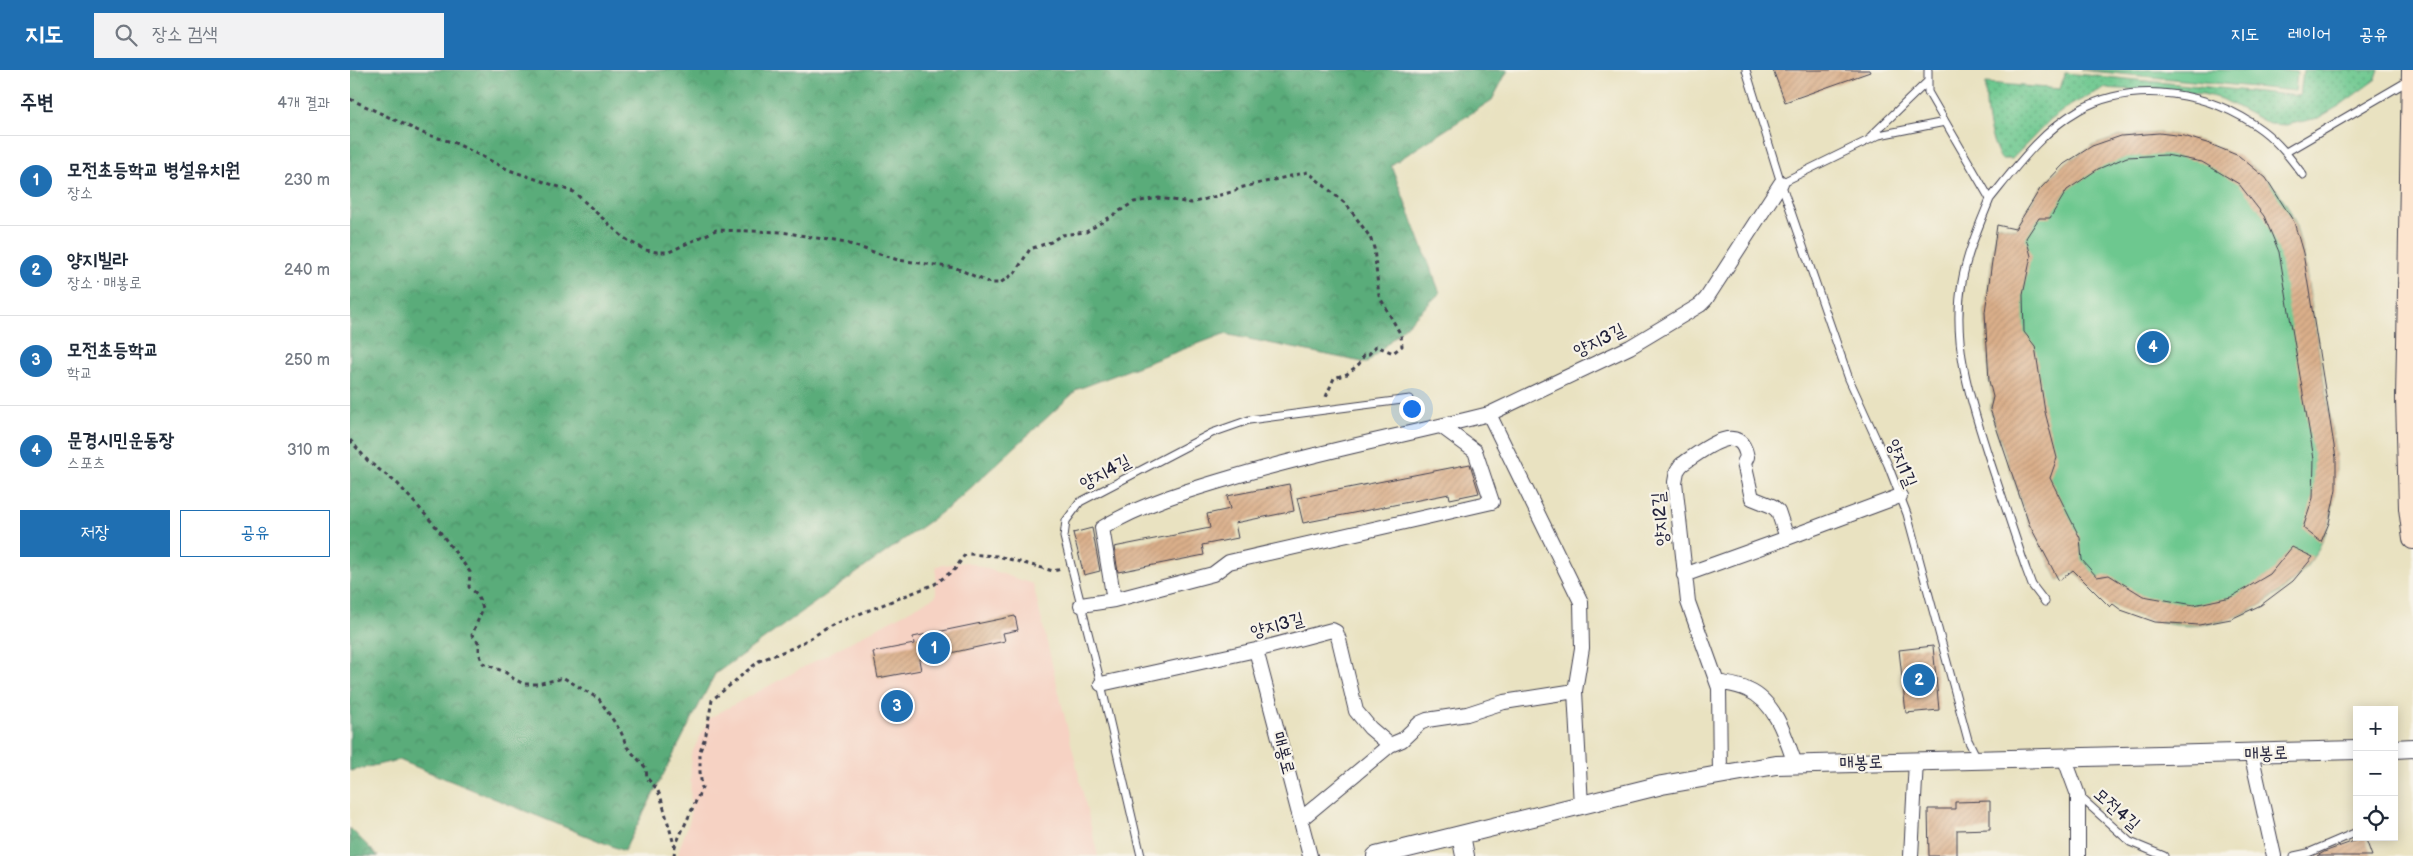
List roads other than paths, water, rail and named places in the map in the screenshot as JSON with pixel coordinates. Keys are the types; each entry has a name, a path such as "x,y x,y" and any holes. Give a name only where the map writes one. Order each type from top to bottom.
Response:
{"main road":[{"path":"2412,70 2406,399 2409,508 2413,538"}],"street":[{"name":"양지3길","path":"1114,600 1102,528 1125,514 1182,492 1290,460 1489,414 1630,347 1700,305 1706,299 1781,183"},
{"path":"1489,414 1581,602 1582,648 1575,691 1581,806"},
{"path":"1081,605 1114,600 1213,574 1229,562 1492,502 1475,451 1441,426"},
{"name":"양지2길","path":"1720,775 1717,682 1688,602 1675,482 1677,471 1681,465 1719,440 1727,438 1743,445 1747,457 1744,463 1752,498 1772,506 1778,512 1787,538"},
{"path":"1684,575 1900,496"},
{"name":"양지3길","path":"1102,684 1256,650 1327,630 1336,632 1356,711 1370,728 1390,745"},
{"name":"매봉로","path":"1256,650 1310,856"},
{"path":"1717,682 1743,688 1761,699 1782,727 1795,764"},
{"path":"1301,819 1390,745 1402,740 1420,723 1427,720 1467,714 1504,702 1575,691"},
{"path":"2398,749 2413,748"},
{"name":"매봉로","path":"1376,856 1662,785 1776,764 2353,750"},
{"path":"2251,753 2274,856"},
{"path":"2064,757 2078,795 2078,856"},
{"path":"1911,856 1916,761"},
{"path":"1461,835 1465,856"}],"lane":[{"name":"양지1길","path":"1746,70 1781,183 1849,380 1900,496 1968,740 1978,760"},
{"path":"1928,70 1928,92 1990,199"},
{"path":"2286,152 2413,78"},
{"path":"1866,141 1927,82"},
{"path":"2045,602 2032,585 2026,570 1976,417 1960,356 1961,283 1966,261 1990,199 2024,156 2050,130 2078,111 2104,99 2134,94 2191,97 2217,105 2243,117 2264,131 2286,152 2304,175"},
{"path":"1781,183 1866,141 1887,133 1945,122"},
{"name":"양지4길","path":"1140,856 1102,684 1064,537 1066,521 1080,502 1212,433 1249,420 1410,399"},
{"name":"모전4길","path":"2078,795 2130,842 2164,856"},
{"path":"2294,856 2309,854 2353,834"}],"place":[{"name":"문경시민운동장","path":"2153,347"},
{"name":"모전초등학교 병설유치원","path":"934,648"},
{"name":"양지빌라","path":"1919,680"},
{"name":"모전초등학교","path":"897,706"}]}
